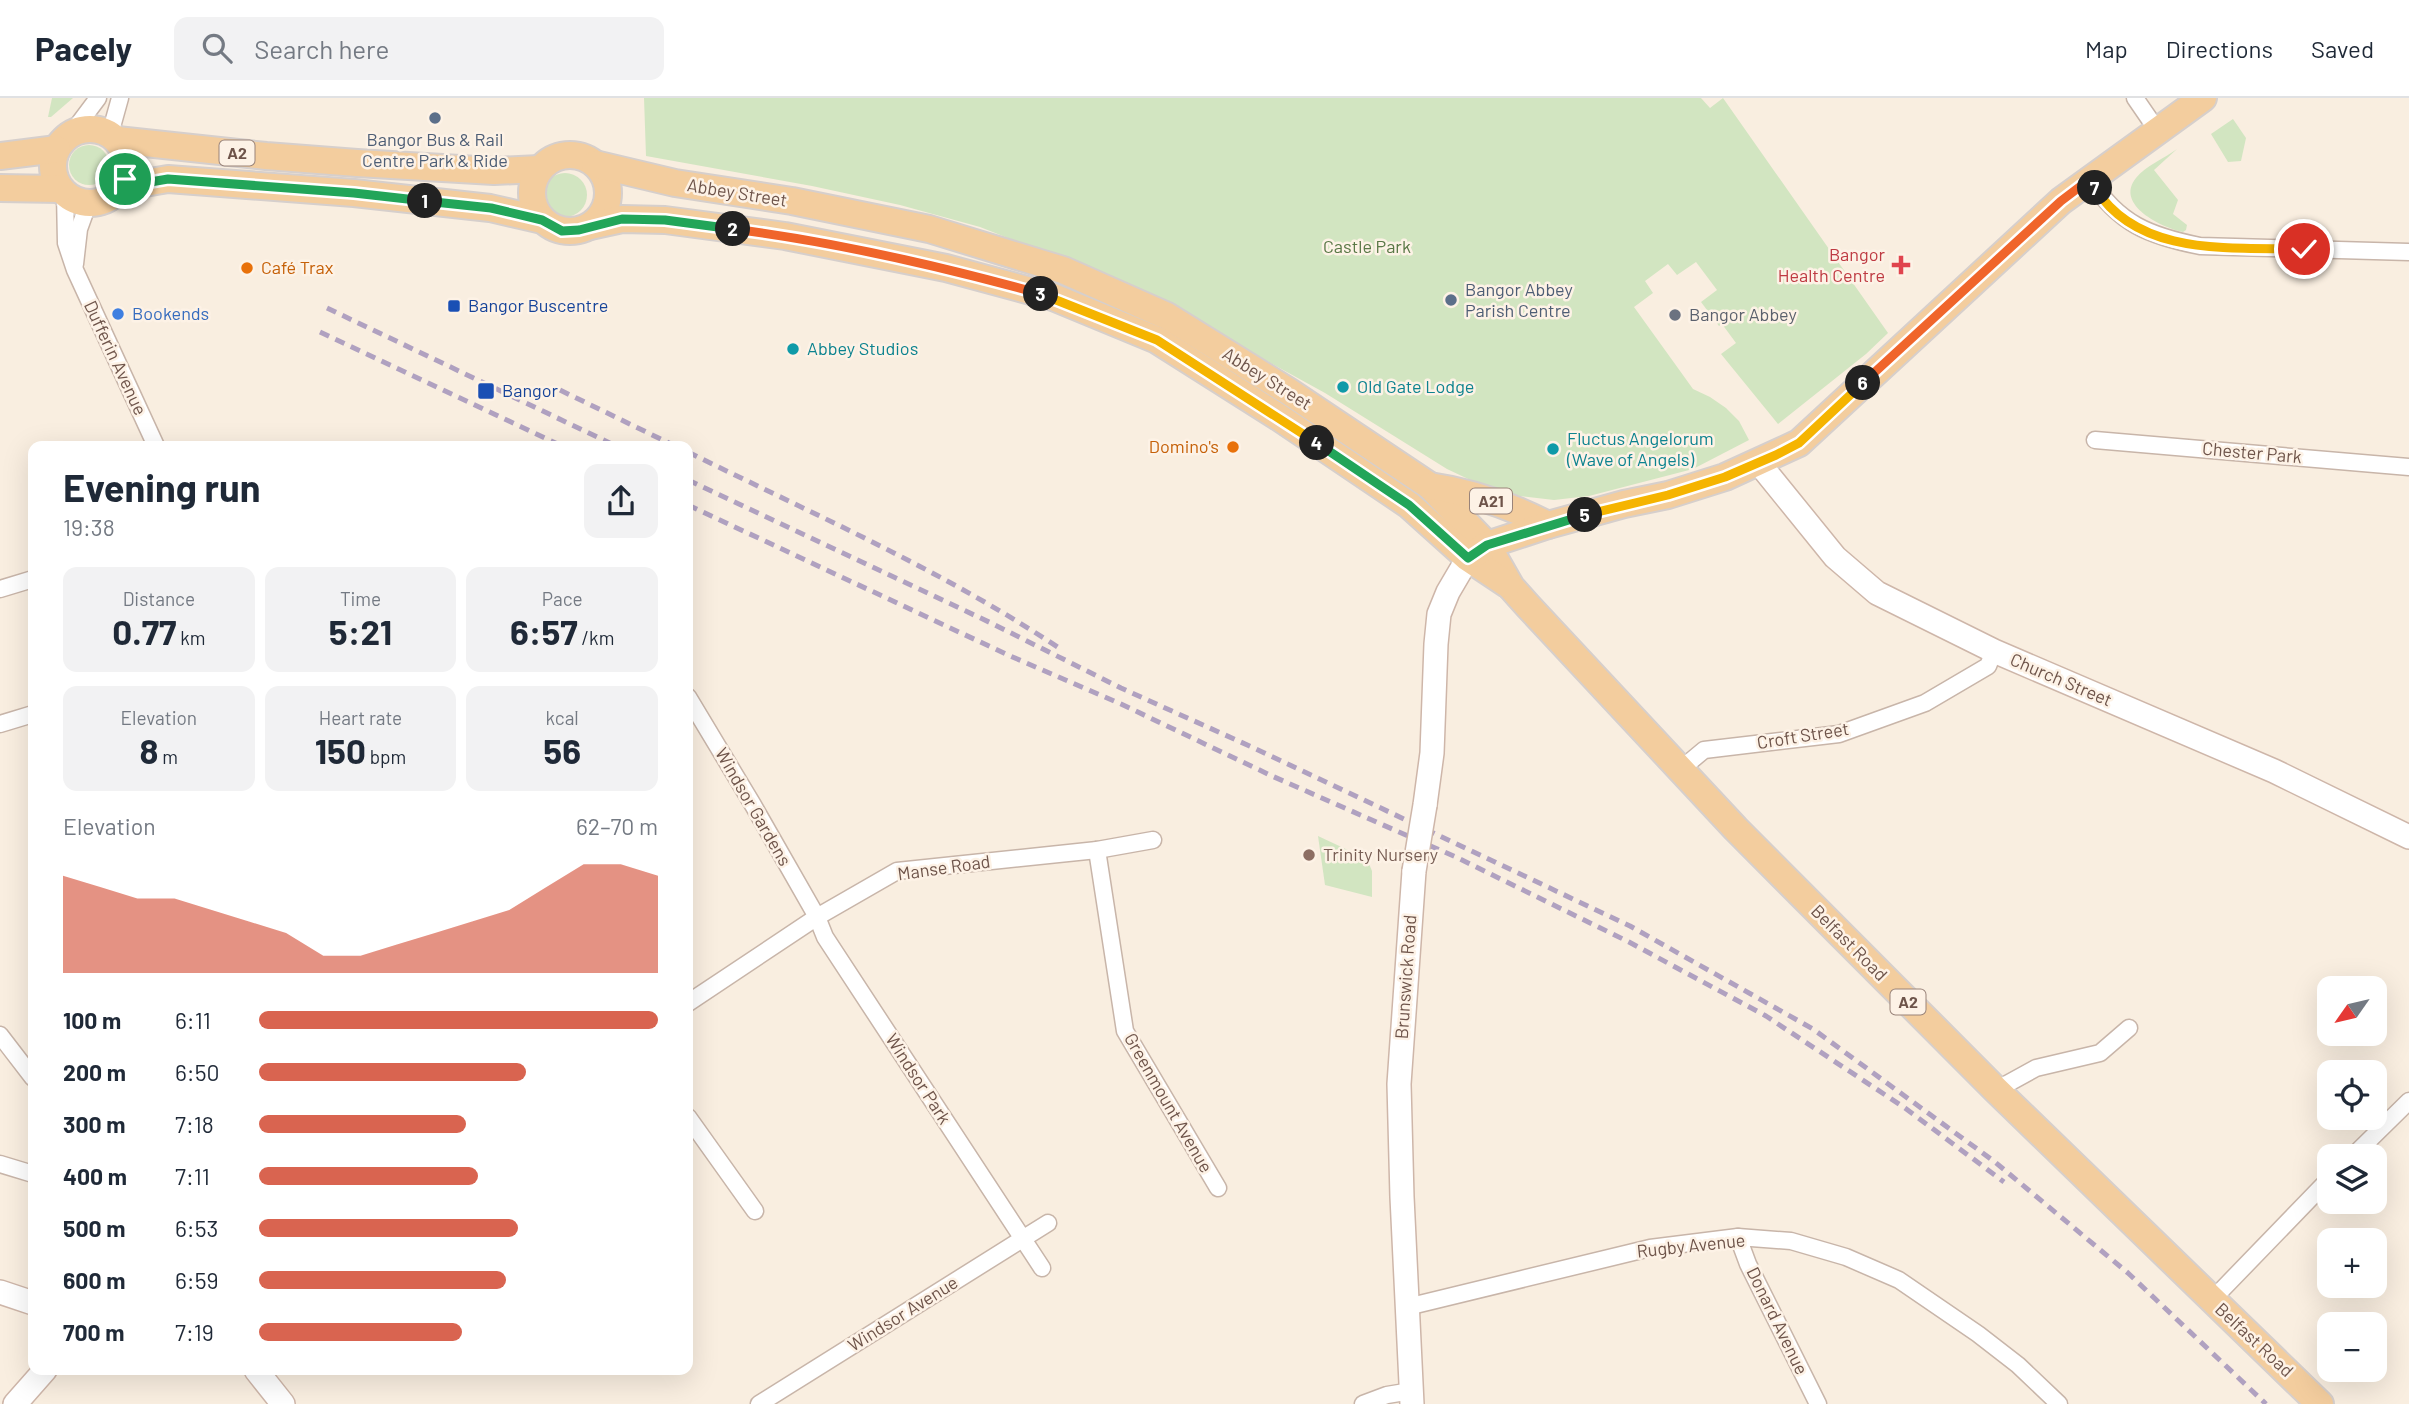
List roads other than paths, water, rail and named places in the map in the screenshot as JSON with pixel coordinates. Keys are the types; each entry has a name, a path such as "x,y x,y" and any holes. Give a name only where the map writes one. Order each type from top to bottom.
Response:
{"main road":[{"name":"A21","path":"1477,552 1548,526 1668,495 1725,477 1799,443 2023,235 2090,179 2203,98"},
{"name":"A2","path":"0,156 64,141 92,129 113,137 267,156 357,163 494,171 540,169 550,160 562,156 586,158 595,164"},
{"path":"113,137 127,158 128,169 121,187"},
{"path":"64,141 53,170 71,196"},
{"path":"590,226 599,218 608,196 603,173 595,164"},
{"name":"Abbey Street","path":"595,164 675,183 792,201 929,229 1063,270 1167,316 1288,391 1430,486 1477,552 1511,587"},
{"path":"540,169 532,189 536,211 542,220"},
{"name":"A2","path":"0,188 107,200 121,187 168,179 341,192 491,208 542,220 562,231 573,232 590,226"},
{"name":"Abbey Street","path":"590,226 622,219 665,220 785,236 946,268 1053,297 1157,340 1277,416 1477,552"},
{"name":"Church Street","path":"1758,462 1835,557 1877,593 1994,651 2274,771 2409,837"},
{"name":"A21","path":"1430,486 1459,490 1512,507 1548,526"},
{"name":"Brunswick Road","path":"1412,1398 1399,1084 1414,871 1432,752 1436,644 1440,614 1448,592 1477,552"},
{"name":"Belfast Road","path":"1511,587 1680,770 1996,1090 2320,1404"},
{"path":"0,1292 28,1301"},
{"path":"15,1404 41,1375"},
{"path":"260,1375 283,1404"}],"street":[{"path":"64,141 98,98"},
{"path":"113,137 120,98"},
{"path":"2135,98 2157,130"},
{"path":"2090,179 2100,196 2119,216 2141,230 2166,240 2200,246 2409,252"},
{"path":"71,196 79,229 75,270"},
{"name":"Dufferin Avenue","path":"71,196 66,243 75,270 154,441"},
{"name":"Chester Park","path":"2095,440 2409,467"},
{"path":"0,589 28,581"},
{"name":"Croft Street","path":"1680,770 1704,750 1839,734 1925,703 1988,666 1994,651"},
{"name":"Windsor Gardens","path":"693,706 817,917"},
{"path":"0,724 28,716"},
{"name":"Manse Road","path":"693,1000 817,917 897,871 1097,850 1153,840"},
{"name":"Greenmount Avenue","path":"1097,850 1125,1031 1218,1188"},
{"name":"Windsor Park","path":"817,917 825,937 1042,1268"},
{"path":"1996,1090 2036,1068 2100,1053 2129,1028"},
{"path":"0,1035 28,1071"},
{"path":"2365,1144 2409,1101"},
{"path":"693,1124 755,1211"},
{"path":"0,1164 28,1172"},
{"path":"2212,1300 2317,1191"},
{"name":"Windsor Avenue","path":"759,1404 1048,1223"},
{"name":"Rugby Avenue","path":"1407,1307 1650,1248 1738,1237 1791,1241 1846,1257 1899,1280 1978,1334 2018,1365 2059,1404"},
{"name":"Donard Avenue","path":"1738,1237 1748,1264 1818,1404"},
{"path":"1363,1404 1387,1395 1412,1398"}],"railway":[{"path":"327,308 606,441"},
{"path":"320,332 551,441"},
{"path":"560,390 665,441"},
{"path":"693,454 925,569 1062,650"},
{"path":"693,482 991,623 1121,688 1630,926 1813,1029 1995,1162 2128,1273 2266,1404"},
{"path":"693,507 1008,655 1458,858 1629,942 1766,1016 1905,1108 2004,1182"}],"place":[{"name":"Bangor Bus & Rail Centre Park & Ride","path":"435,118"},
{"name":"Bangor Health Centre","path":"1901,265"},
{"name":"Café Trax","path":"247,268"},
{"name":"Bangor Abbey Parish Centre","path":"1451,300"},
{"name":"Bangor Buscentre","path":"454,306"},
{"name":"Bookends","path":"118,314"},
{"name":"Bangor Abbey","path":"1675,315"},
{"name":"Abbey Studios","path":"793,349"},
{"name":"Old Gate Lodge","path":"1343,387"},
{"name":"Bangor","path":"486,391"},
{"name":"Domino's","path":"1233,447"},
{"name":"Fluctus Angelorum (Wave of Angels)","path":"1553,449"},
{"name":"Trinity Nursery","path":"1309,855"}],"park label":[{"name":"Castle Park","path":"1367,247"}]}
